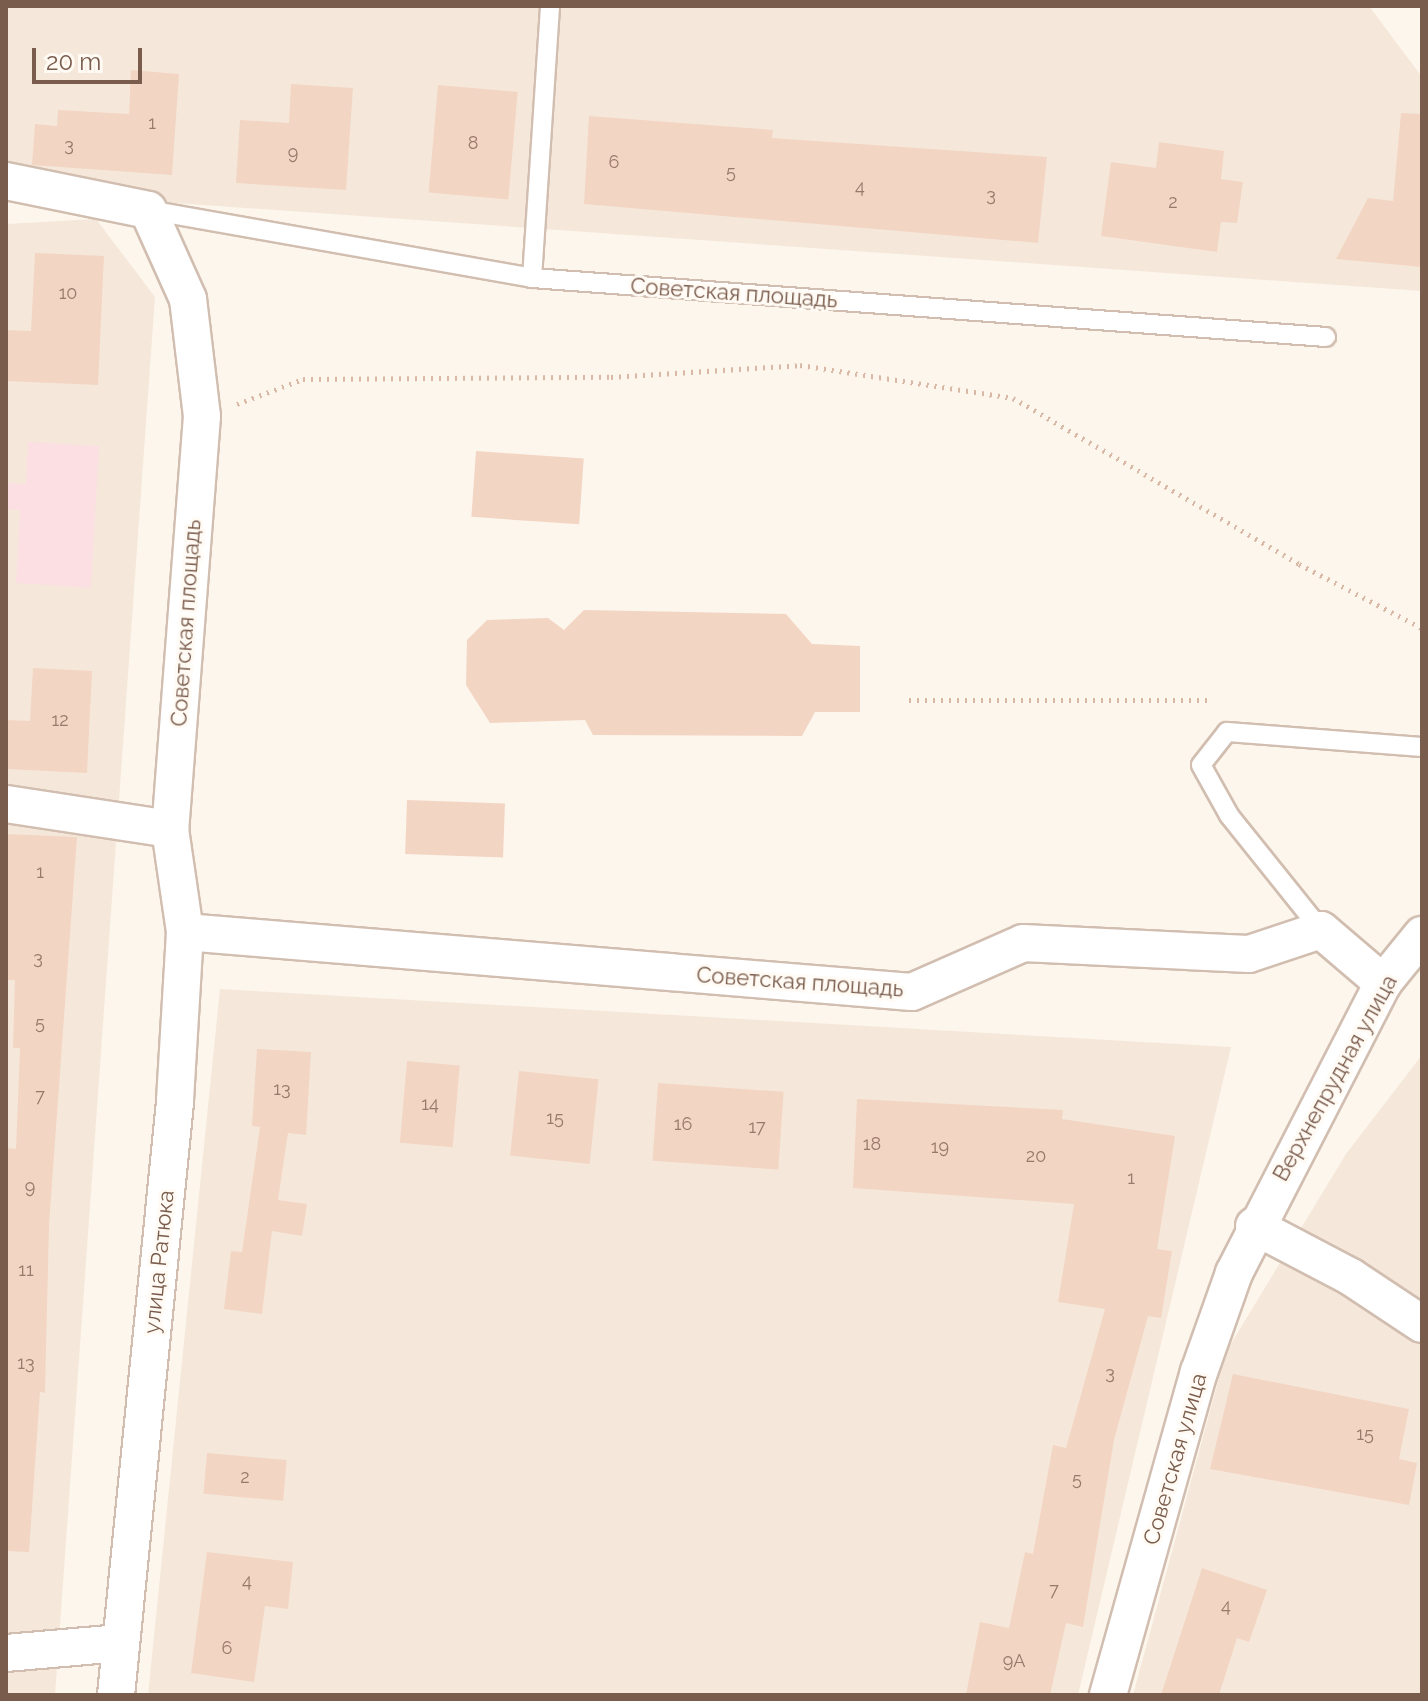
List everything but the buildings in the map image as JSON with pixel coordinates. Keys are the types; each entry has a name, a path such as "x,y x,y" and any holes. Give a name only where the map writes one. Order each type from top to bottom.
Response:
{"street":[{"path":"6,181 148,210"},
{"name":"Советская площадь","path":"148,210 188,299 202,416 170,829"},
{"path":"6,804 170,829"},
{"name":"улица Ратюка","path":"116,1695 175,1102 185,932 170,829"},
{"path":"1321,930 1383,983"},
{"name":"Советская площадь","path":"185,932 912,992 1023,943 1249,954 1321,930"},
{"name":"Верхнепрудная улица","path":"1254,1226 1383,983 1422,935"},
{"path":"1254,1226 1351,1277 1422,1324"},
{"name":"Советская улица","path":"1108,1695 1199,1372 1254,1226"},
{"path":"6,1653 120,1643"}],"lane":[{"path":"532,278 550,6"},
{"name":"Советская площадь","path":"148,210 532,278 1326,337"},
{"path":"1321,930 1229,815 1201,765 1227,732 1422,747"}],"path":[{"path":"202,416 303,379 611,377 800,365 1013,398 1299,564 1422,628"},
{"path":"909,700 1207,700"}],"shaded area":[{"path":"6,6 1369,6 1422,77 1422,291 6,191"},
{"path":"96,219 155,297 55,1695 6,1695 6,224"},
{"path":"28,442 99,446 91,588 16,583 20,510 6,509 6,483 26,484"},
{"path":"220,989 1231,1047 1078,1695 148,1695"},
{"path":"1422,1055 1422,1695 1133,1695 1226,1352 1346,1154"}]}
